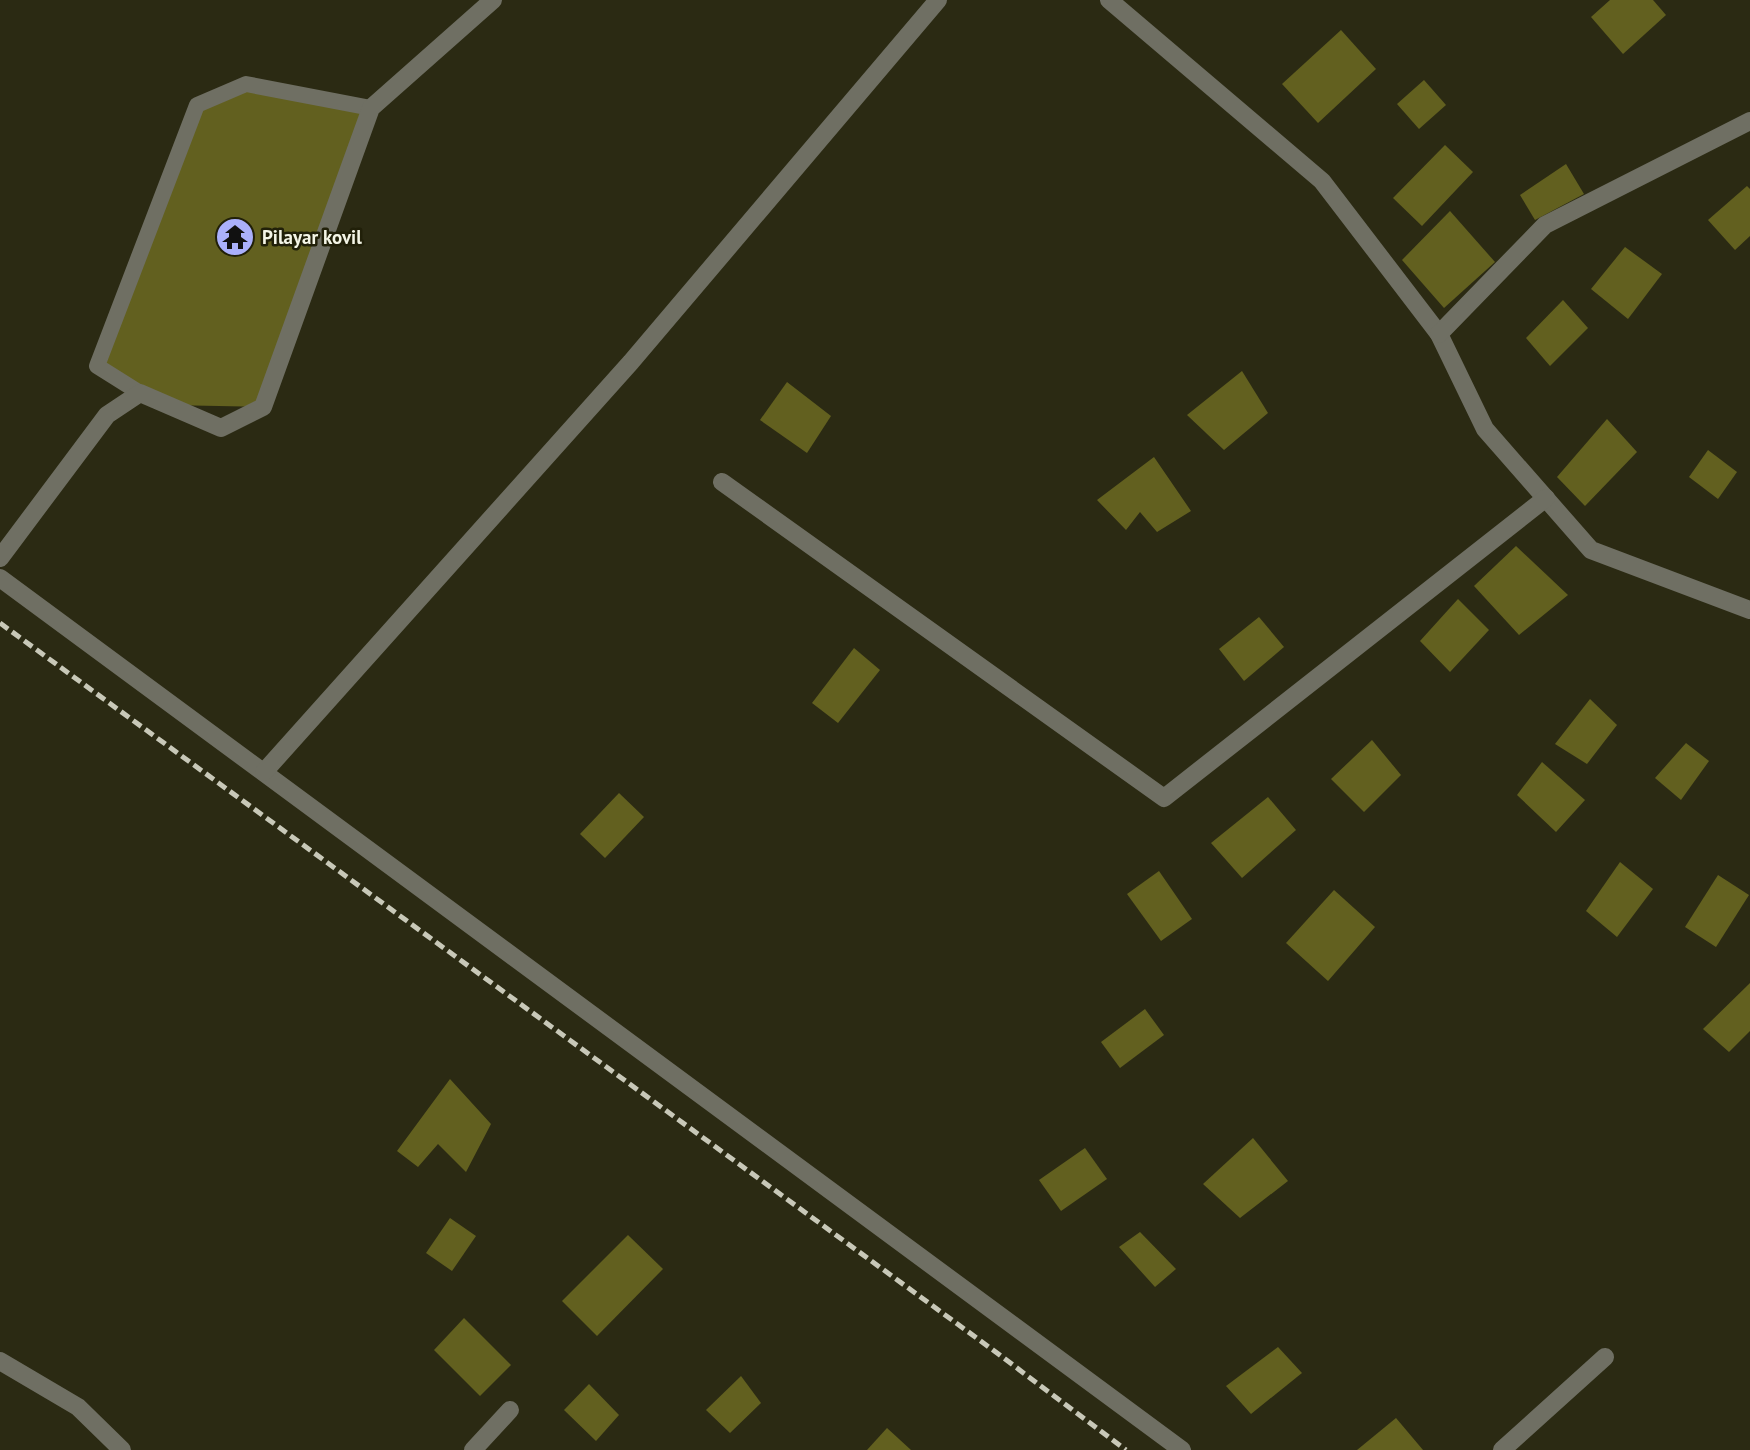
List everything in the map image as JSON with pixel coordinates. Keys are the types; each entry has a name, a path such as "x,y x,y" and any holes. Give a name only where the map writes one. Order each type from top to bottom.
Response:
{"street":[{"path":"0,558 107,415 140,393 221,428 263,407 370,108 493,0"},
{"path":"264,772 631,362 938,0"},
{"path":"1109,0 1322,181 1439,334 1485,429 1591,550 1750,610"},
{"path":"1439,334 1545,225 1750,121"},
{"path":"722,482 1164,798 1546,498"},
{"path":"0,578 1182,1450"},
{"path":"1502,1450 1605,1357"},
{"path":"0,1361 78,1407 122,1450"},
{"path":"473,1450 510,1410"}],"lane":[{"path":"140,393 97,366 197,105 246,85 370,108"}],"building":[{"path":"1610,0 1653,0 1666,15 1623,54 1591,17"},
{"path":"1341,30 1376,69 1318,123 1282,84"},
{"path":"1424,80 1446,105 1419,129 1397,104"},
{"name":"Pilayar kovil","path":"246,84 371,108 263,407 168,405 97,366 197,105"},
{"path":"1445,145 1473,172 1422,226 1393,198"},
{"path":"1566,164 1584,194 1535,220 1520,195"},
{"path":"1747,186 1750,189 1750,236 1735,250 1708,220"},
{"path":"1450,211 1495,262 1444,308 1402,260"},
{"path":"1625,247 1662,274 1628,319 1591,289"},
{"path":"1563,300 1588,328 1550,366 1526,338"},
{"path":"1242,371 1268,413 1224,450 1187,415"},
{"path":"787,382 831,416 807,453 760,420"},
{"path":"1607,419 1637,452 1585,506 1557,477"},
{"path":"1708,450 1737,472 1718,499 1689,477"},
{"path":"1154,457 1191,511 1157,532 1140,512 1126,530 1097,500"},
{"path":"1516,546 1568,595 1519,635 1474,586"},
{"path":"1458,599 1489,630 1450,672 1420,641"},
{"path":"1259,617 1284,647 1244,681 1219,649"},
{"path":"854,648 880,670 838,723 812,703"},
{"path":"1590,699 1617,725 1587,764 1555,744"},
{"path":"1372,740 1401,775 1364,812 1331,779"},
{"path":"1686,743 1709,761 1681,800 1655,778"},
{"path":"1542,762 1585,800 1556,832 1517,795"},
{"path":"619,793 644,817 605,858 580,834"},
{"path":"1268,797 1296,830 1242,878 1211,843"},
{"path":"1620,862 1653,889 1617,937 1586,911"},
{"path":"1159,871 1192,919 1161,941 1127,894"},
{"path":"1718,875 1749,895 1716,947 1685,927"},
{"path":"1334,890 1375,927 1328,981 1286,943"},
{"path":"1750,983 1750,1031 1729,1052 1703,1029"},
{"path":"1145,1009 1164,1035 1120,1068 1101,1042"},
{"path":"450,1079 491,1124 466,1172 438,1144 418,1167 397,1151"},
{"path":"1253,1138 1288,1181 1240,1218 1203,1184"},
{"path":"1085,1148 1107,1179 1061,1211 1039,1180"},
{"path":"450,1218 476,1236 452,1271 426,1253"},
{"path":"1140,1232 1176,1269 1155,1287 1119,1247"},
{"path":"628,1235 663,1269 597,1336 562,1301"},
{"path":"464,1318 511,1365 480,1396 434,1350"},
{"path":"1278,1347 1302,1373 1251,1414 1226,1386"},
{"path":"741,1376 761,1403 730,1433 706,1410"},
{"path":"589,1384 619,1415 596,1441 564,1410"},
{"path":"1396,1418 1423,1450 1357,1450"},
{"path":"887,1428 911,1450 867,1450"}],"railway":[{"path":"0,623 1126,1450"}],"place":[{"name":"Pilayar kovil","path":"235,237"}]}
